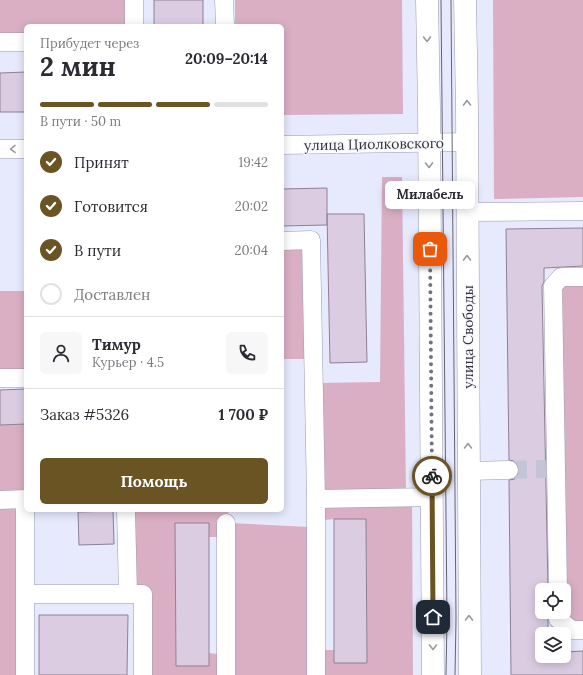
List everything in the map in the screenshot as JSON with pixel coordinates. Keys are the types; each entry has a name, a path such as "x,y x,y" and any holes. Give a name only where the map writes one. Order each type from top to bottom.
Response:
{"main road":[{"path":"427,0 433,675"},
{"name":"улица Свободы","path":"465,0 470,675"}],"street":[{"path":"134,0 134,24"},
{"path":"224,0 225,24"},
{"path":"0,42 24,42"},
{"name":"улица Циолковского","path":"284,145 467,142"},
{"path":"0,149 24,149"},
{"path":"467,212 583,211"},
{"path":"284,240 311,240 316,499 316,675"},
{"path":"558,583 551,469 553,286 561,277 583,277"},
{"path":"0,378 24,378"},
{"path":"468,471 509,470"},
{"path":"316,499 432,497"},
{"path":"0,500 24,499"},
{"path":"25,512 26,675"},
{"path":"126,512 128,594"},
{"path":"226,522 226,675"},
{"path":"25,594 143,594 143,675"},
{"path":"558,619 572,630 583,630"}],"shaded area":[{"path":"0,0 130,0 130,24 24,24 24,37 0,38"},
{"path":"235,0 402,0 403,114 284,115 284,24 235,24"},
{"path":"493,0 583,0 583,197 494,199"},
{"path":"382,177 402,177 406,492 321,494 319,383 380,382"},
{"path":"302,246 305,359 284,359 284,247"},
{"path":"567,283 583,283 583,623 574,623 571,619 571,583 565,583 560,290"},
{"path":"0,291 24,291 24,371 0,372"},
{"path":"24,424 24,493 0,492 0,425"},
{"path":"412,498 413,675 316,675 316,650 334,650 334,663 367,662 366,520 334,519 316,521 316,499"},
{"path":"0,506 17,506 20,675 0,675"},
{"path":"126,512 229,512 226,523 226,537 209,537 209,523 175,523 176,666 209,666 209,653 226,655 226,675 143,675 143,594 128,594"},
{"path":"231,523 309,527 310,675 232,675"}],"building":[{"path":"154,0 203,0 203,24 154,24"},
{"path":"24,72 24,112 0,112 0,73"},
{"path":"327,188 327,225 284,226 284,189"},
{"path":"327,214 364,214 367,362 330,363"},
{"path":"583,228 583,266 544,268 544,282 542,286 548,583 535,583 535,619 548,619 548,627 535,627 535,663 571,663 571,652 583,651 583,675 511,675 509,480 515,479 519,470 518,464 509,460 506,229"},
{"path":"24,389 24,424 0,425 0,390"},
{"path":"78,512 113,512 114,544 79,545"},
{"path":"334,519 366,519 367,663 334,663"},
{"path":"175,523 209,523 209,666 176,666"},
{"path":"39,615 128,615 127,675 39,675"}],"tunnel":[{"path":"509,470 546,469"}],"tram line":[{"path":"441,0 447,620 446,675"},
{"path":"451,0 456,619 455,675"}],"way so far":[{"path":"430,249 432,476"}],"place":[{"name":"Милабель","path":"430,249"}],"route":[{"path":"432,476 433,617"}]}
